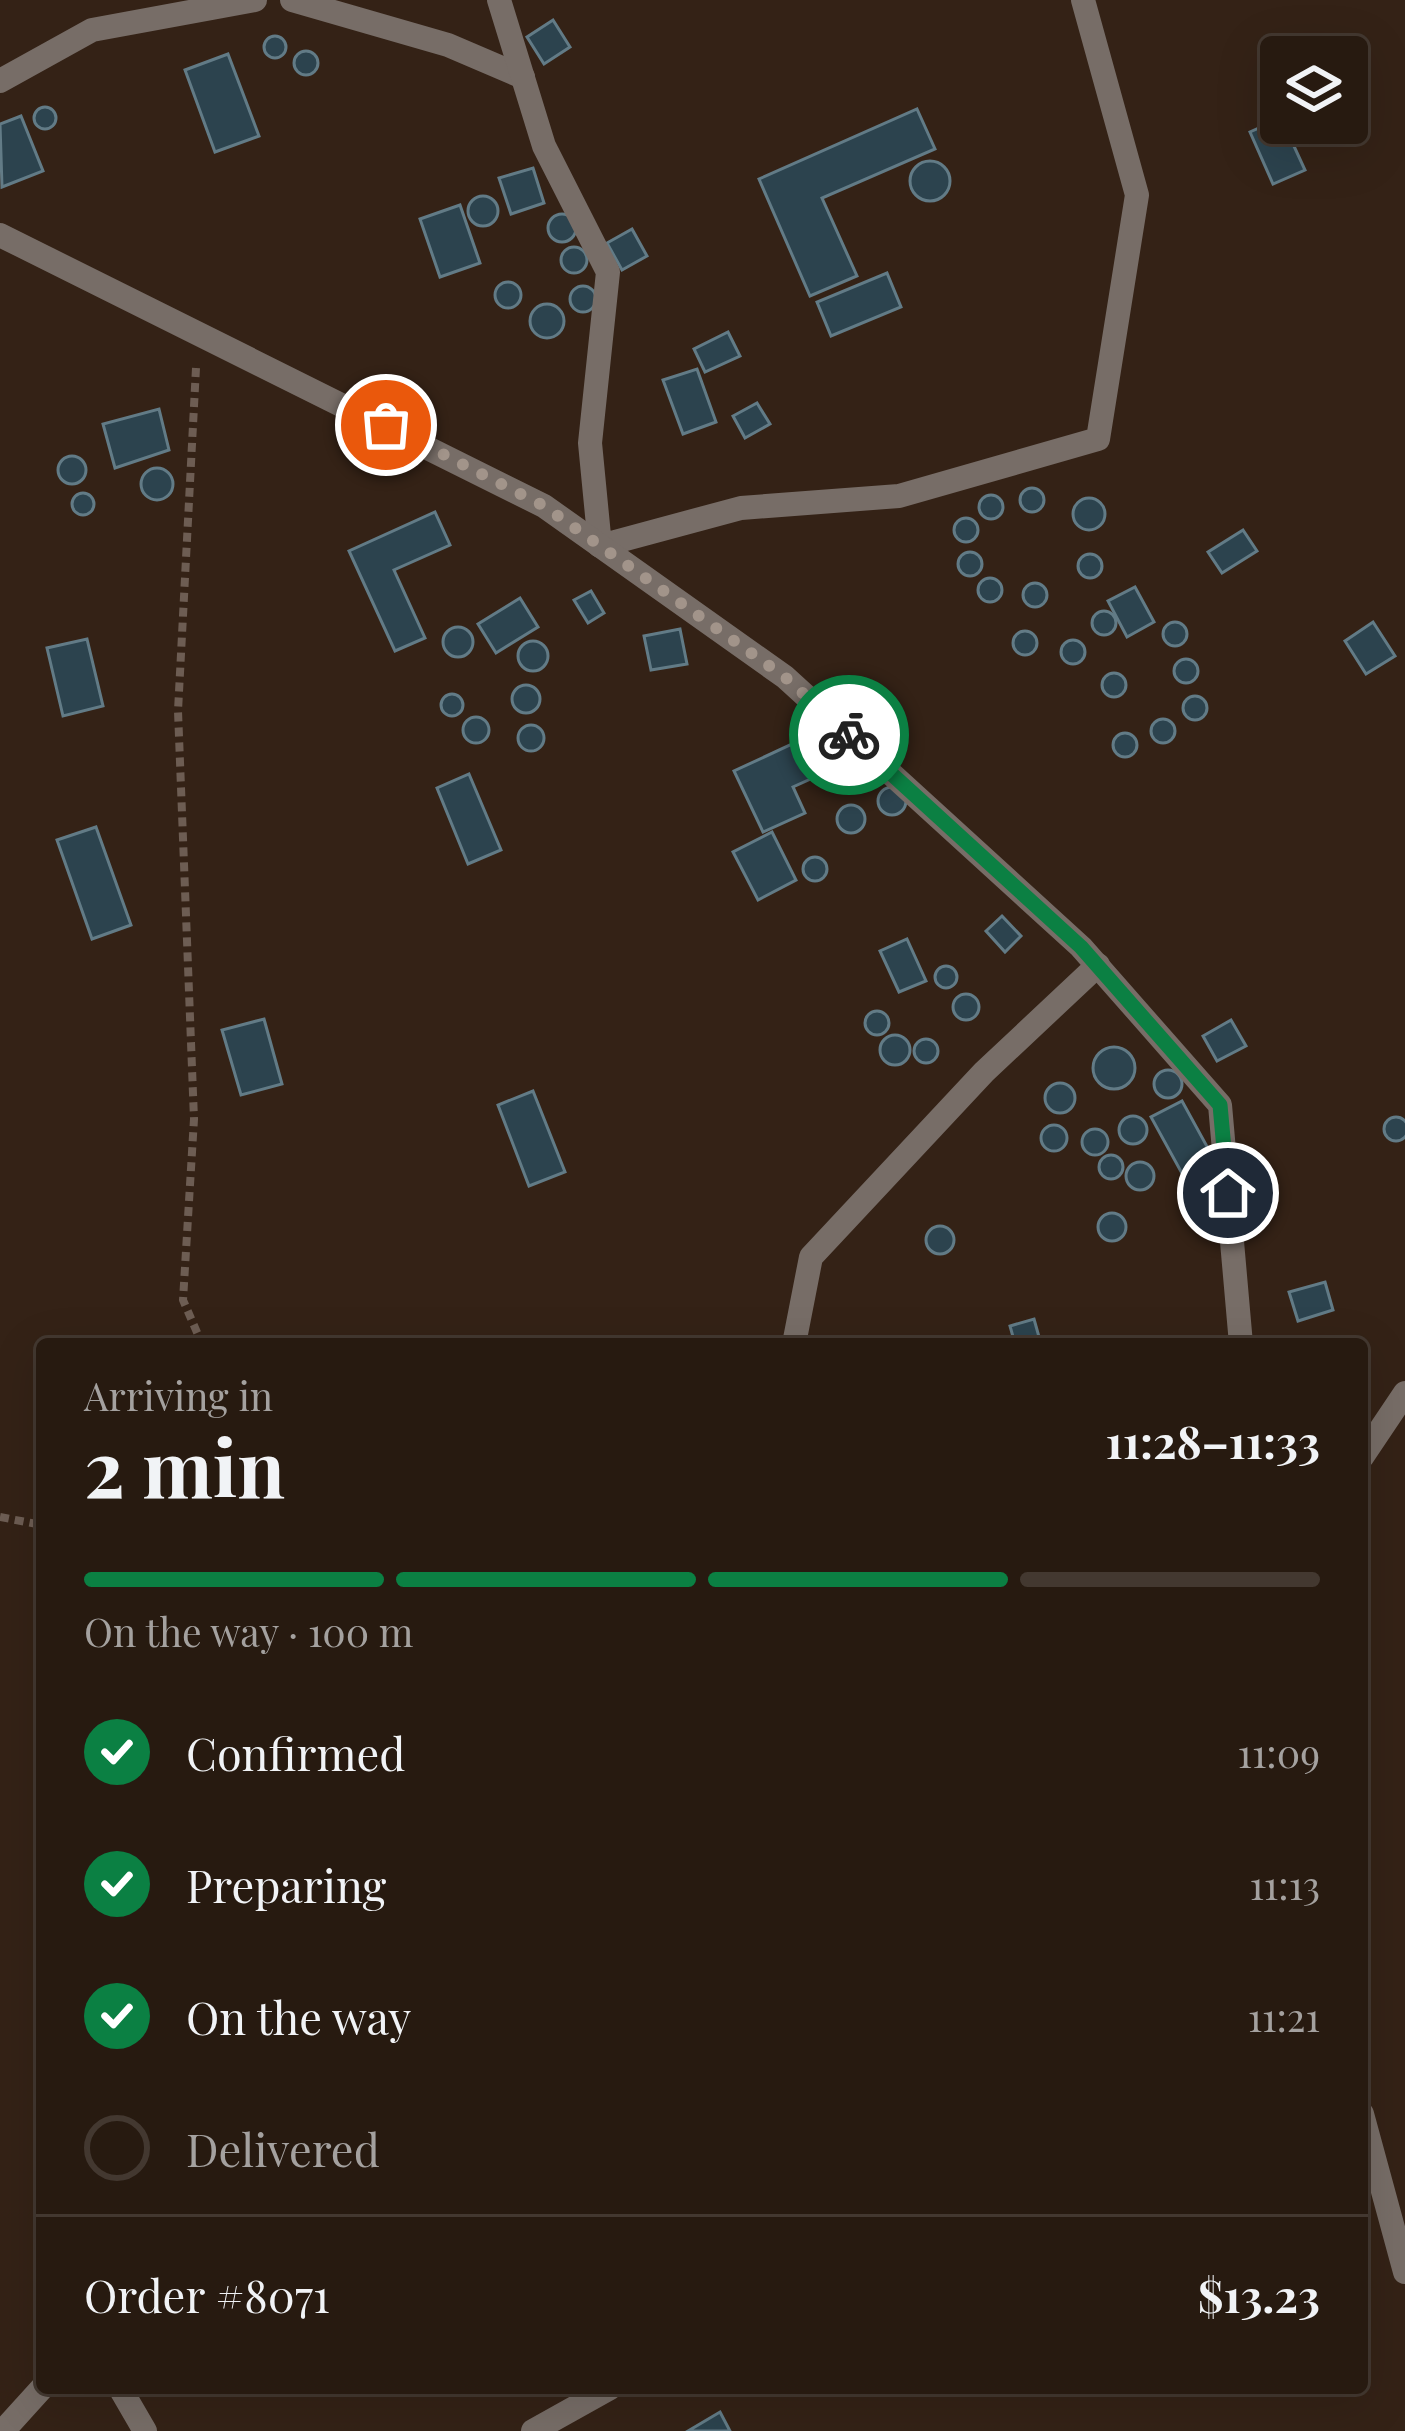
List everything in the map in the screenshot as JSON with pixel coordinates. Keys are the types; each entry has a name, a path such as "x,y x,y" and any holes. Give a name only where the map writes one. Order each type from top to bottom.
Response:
{"street":[{"path":"0,81 92,30 255,0"},
{"path":"292,0 448,45 523,77"},
{"path":"499,0 544,146 608,272 590,443 600,546"},
{"path":"600,546 741,508 899,496 1098,439 1137,195 1083,0"},
{"path":"0,235 544,506 785,677 1098,965 1220,1105 1240,1338"},
{"path":"795,1338 812,1257 983,1072 1098,965"},
{"path":"1368,1448 1405,1393"},
{"path":"1368,2136 1405,2272"},
{"path":"3,2431 37,2394"},
{"path":"123,2394 145,2431"},
{"path":"532,2431 599,2394"}],"path":[{"path":"198,331 178,710 194,1119 183,1300 199,1338"},
{"path":"0,1517 36,1524"}],"building":[{"path":"553,20 570,47 544,64 527,37"},
{"path":"275,36 286,47 275,58 264,47"},
{"path":"306,51 318,63 306,75 294,63"},
{"path":"228,54 259,136 215,152 185,70"},
{"path":"45,107 56,118 45,129 34,118"},
{"path":"917,109 935,149 822,198 857,276 810,296 759,179"},
{"path":"21,116 43,171 2,187 0,124"},
{"path":"1260,127 1260,144 1293,144 1305,170 1273,184 1250,132"},
{"path":"930,161 944,167 950,181 944,195 930,201 916,195 910,181 916,167"},
{"path":"533,168 544,203 511,214 499,178"},
{"path":"483,196 498,211 483,226 468,211"},
{"path":"460,205 480,263 440,277 420,219"},
{"path":"562,214 572,218 576,228 572,238 562,242 552,238 548,228 552,218"},
{"path":"632,229 647,256 622,270 607,243"},
{"path":"574,247 587,260 574,273 561,260"},
{"path":"887,273 901,307 831,336 817,302"},
{"path":"508,282 521,295 508,308 495,295"},
{"path":"583,286 596,299 583,312 570,299"},
{"path":"547,304 559,309 564,321 559,333 547,338 535,333 530,321 535,309"},
{"path":"728,332 740,356 705,372 694,349"},
{"path":"697,369 716,422 683,434 663,380"},
{"path":"757,403 770,424 745,438 733,416"},
{"path":"159,409 169,450 115,468 103,424"},
{"path":"72,456 82,460 86,470 82,480 72,484 62,480 58,470 62,460"},
{"path":"157,468 168,473 173,484 168,495 157,500 146,495 141,484 146,473"},
{"path":"1032,488 1044,500 1032,512 1020,500"},
{"path":"83,493 94,504 83,515 72,504"},
{"path":"991,495 1003,507 991,519 979,507"},
{"path":"1089,498 1101,502 1105,514 1101,526 1089,530 1077,526 1073,514 1077,502"},
{"path":"435,512 450,545 394,570 425,638 395,651 349,551"},
{"path":"966,518 978,530 966,542 954,530"},
{"path":"1243,530 1257,551 1222,573 1208,552"},
{"path":"970,552 982,564 970,576 958,564"},
{"path":"1090,554 1102,566 1090,578 1078,566"},
{"path":"990,578 1002,590 990,602 978,590"},
{"path":"1035,583 1047,595 1035,607 1023,595"},
{"path":"1135,587 1154,622 1127,637 1108,601"},
{"path":"591,591 604,613 588,623 574,600"},
{"path":"520,598 538,627 496,653 478,624"},
{"path":"1104,611 1116,623 1104,635 1092,623"},
{"path":"1175,622 1187,634 1175,646 1163,634"},
{"path":"1373,622 1395,656 1366,674 1345,641"},
{"path":"458,627 469,631 473,642 469,653 458,657 447,653 443,642 447,631"},
{"path":"680,629 687,664 651,670 644,636"},
{"path":"1025,631 1037,643 1025,655 1013,643"},
{"path":"87,639 103,706 63,716 47,648"},
{"path":"1073,640 1085,652 1073,664 1061,652"},
{"path":"533,641 544,645 548,656 544,667 533,671 522,667 518,656 522,645"},
{"path":"1186,659 1198,671 1186,683 1174,671"},
{"path":"1114,673 1126,685 1114,697 1102,685"},
{"path":"526,685 536,689 540,699 536,709 526,713 516,709 512,699 516,689"},
{"path":"452,694 463,705 452,716 441,705"},
{"path":"1195,696 1207,708 1195,720 1183,708"},
{"path":"476,717 489,730 476,743 463,730"},
{"path":"1163,719 1175,731 1163,743 1151,731"},
{"path":"531,725 544,738 531,751 518,738"},
{"path":"820,731 837,767 793,787 805,813 763,832 734,771"},
{"path":"1125,733 1137,745 1125,757 1113,745"},
{"path":"469,774 501,850 468,864 437,788"},
{"path":"892,787 902,791 906,801 902,811 892,815 882,811 878,801 882,791"},
{"path":"851,805 861,809 865,819 861,829 851,833 841,829 837,819 841,809"},
{"path":"96,827 131,925 92,939 57,840"},
{"path":"772,832 796,880 758,900 733,852"},
{"path":"815,857 827,869 815,881 803,869"},
{"path":"1002,916 1021,936 1005,952 986,931"},
{"path":"907,939 926,981 899,992 880,951"},
{"path":"946,966 957,977 946,988 935,977"},
{"path":"966,994 979,1007 966,1020 953,1007"},
{"path":"877,1011 886,1014 886,1032 877,1035 868,1032 865,1023 868,1014"},
{"path":"264,1019 282,1084 241,1095 222,1030"},
{"path":"1231,1020 1246,1046 1217,1061 1203,1036"},
{"path":"895,1035 906,1039 910,1050 906,1061 895,1065 884,1061 880,1050 884,1039"},
{"path":"926,1039 935,1042 935,1060 926,1063 917,1060 914,1051 917,1042"},
{"path":"1114,1047 1129,1053 1135,1068 1129,1083 1114,1089 1099,1083 1093,1068 1099,1053"},
{"path":"1168,1070 1178,1074 1182,1084 1178,1094 1168,1098 1158,1094 1154,1084 1158,1074"},
{"path":"1060,1083 1075,1098 1060,1113 1045,1098"},
{"path":"533,1091 565,1172 529,1186 498,1105"},
{"path":"1182,1101 1215,1161 1184,1177 1151,1117"},
{"path":"1133,1116 1143,1120 1147,1130 1143,1140 1133,1144 1123,1140 1119,1130 1123,1120"},
{"path":"1387,1120 1405,1120 1405,1138 1387,1138"},
{"path":"1054,1125 1067,1138 1054,1151 1041,1138"},
{"path":"1095,1129 1108,1142 1095,1155 1082,1142"},
{"path":"1111,1155 1123,1167 1111,1179 1099,1167"},
{"path":"1140,1162 1150,1166 1154,1176 1150,1186 1140,1190 1130,1186 1126,1176 1130,1166"},
{"path":"1112,1213 1122,1217 1126,1227 1122,1237 1112,1241 1102,1237 1098,1227 1102,1217"},
{"path":"940,1226 950,1230 954,1240 950,1250 940,1254 930,1250 926,1240 930,1230"},
{"path":"1325,1282 1333,1310 1298,1321 1289,1292"},
{"path":"1034,1319 1039,1338 1013,1338 1010,1326"},
{"path":"720,2412 730,2431 688,2431"}],"way so far":[{"path":"386,425 544,506 785,677 849,735"}],"route":[{"path":"849,735 1081,947 1220,1105 1228,1193"}]}
